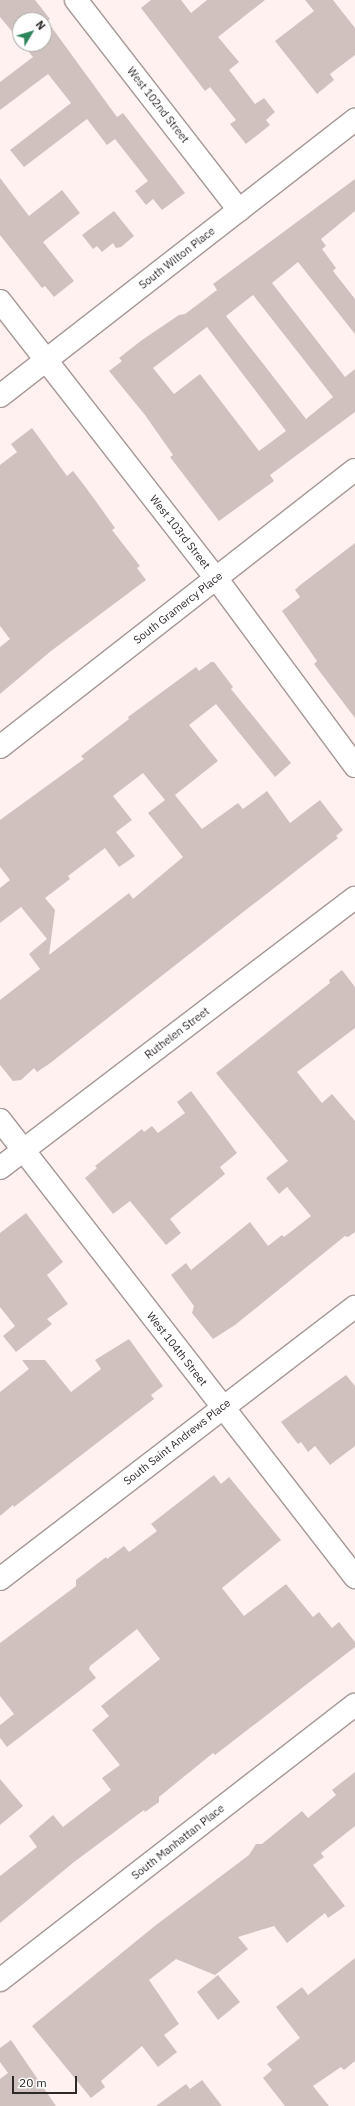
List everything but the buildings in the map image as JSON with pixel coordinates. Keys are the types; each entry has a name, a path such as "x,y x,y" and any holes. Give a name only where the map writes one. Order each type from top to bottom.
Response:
{"street":[{"name":"West 102nd Street","path":"76,0 239,210"},
{"name":"South Wilton Place","path":"0,396 355,120"},
{"name":"West 103rd Street","path":"0,301 216,578 355,766"},
{"name":"South Gramercy Place","path":"0,747 355,470"},
{"name":"Ruthelen Street","path":"0,1168 355,898"},
{"name":"West 104th Street","path":"0,1120 355,1578"},
{"name":"South Saint Andrews Place","path":"0,1579 222,1407 355,1307"},
{"name":"South Manhattan Place","path":"0,1980 355,1705"}]}
